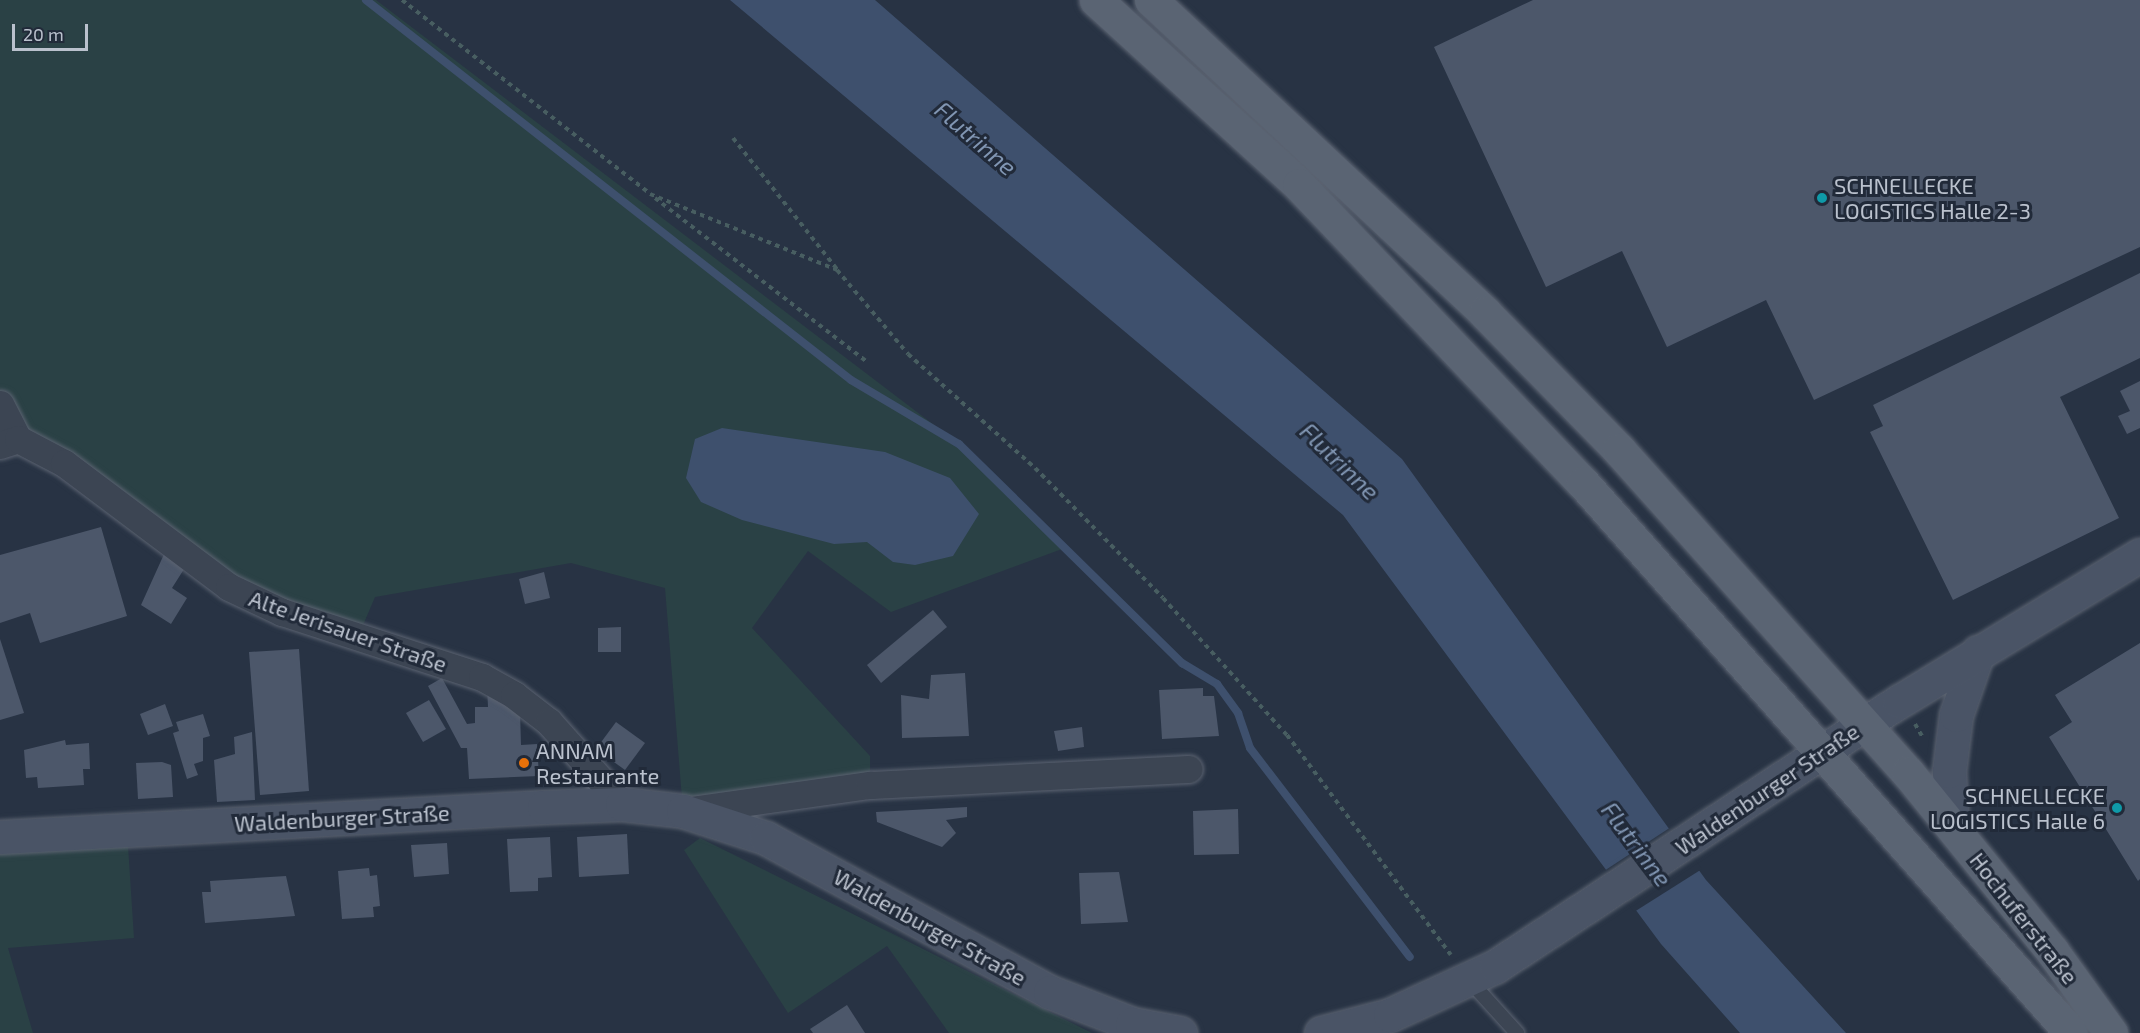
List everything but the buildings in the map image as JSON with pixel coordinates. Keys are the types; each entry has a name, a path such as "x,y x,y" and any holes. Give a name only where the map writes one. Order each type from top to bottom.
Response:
{"main road":[{"name":"Hochuferstraße","path":"1096,0 1356,244 1583,483 2071,1033"},
{"name":"Hochuferstraße","path":"1151,0 1485,313 1619,450 1865,723 1952,826 2111,1033"}],"street":[{"path":"0,404 9,442"},
{"name":"Alte Jerisauer Straße","path":"9,442 64,463 228,587 282,612 482,677 514,695 549,722 622,804"},
{"name":"Waldenburger Straße","path":"1321,1033 1390,1015 1483,973 1778,784 1865,723 2140,555"},
{"path":"1952,826 1949,771 1956,715 1978,652"},
{"name":"Waldenburger Straße","path":"683,811 870,785 1190,769"},
{"name":"Waldenburger Straße","path":"0,837 622,804 683,811 766,838 1050,992 1132,1024 1180,1033"}],"lane":[{"path":"1483,973 1517,1033"}],"path":[{"path":"402,0 867,362"},
{"path":"733,138 837,270 908,354 1043,476 1163,598 1287,735 1483,973"},
{"path":"650,194 837,270"},
{"path":"1913,720 1930,749"}],"green space":[{"path":"0,0 376,0 959,444 1062,549 891,612 808,551 752,628 870,756 870,785 683,811 665,588 571,563 375,597 358,637 282,612 64,463 0,404"},
{"path":"127,830 134,938 8,948 33,1033 0,1033 0,837"},
{"path":"700,838 1092,1033 949,1033 887,946 788,1013 684,850"}],"water":[{"name":"Flutrinne","path":"730,0 875,0 1402,459 1706,880 1846,1033 1740,1033 1661,944 1343,515"},
{"path":"722,428 885,452 950,478 979,514 953,556 915,565 893,562 867,542 834,544 742,520 701,502 686,478 695,439"}],"pier":[{"path":"1671,827 1702,869 1634,912 1604,871"}],"waterway":[{"path":"366,0 851,380 959,444 1182,663 1217,684 1238,713 1250,748 1410,957"}],"place":[{"name":"SCHNELLECKE LOGISTICS Halle 2-3","path":"1822,198"},
{"name":"ANNAM Restaurante","path":"524,763"},
{"name":"SCHNELLECKE LOGISTICS Halle 6","path":"2117,808"}]}
